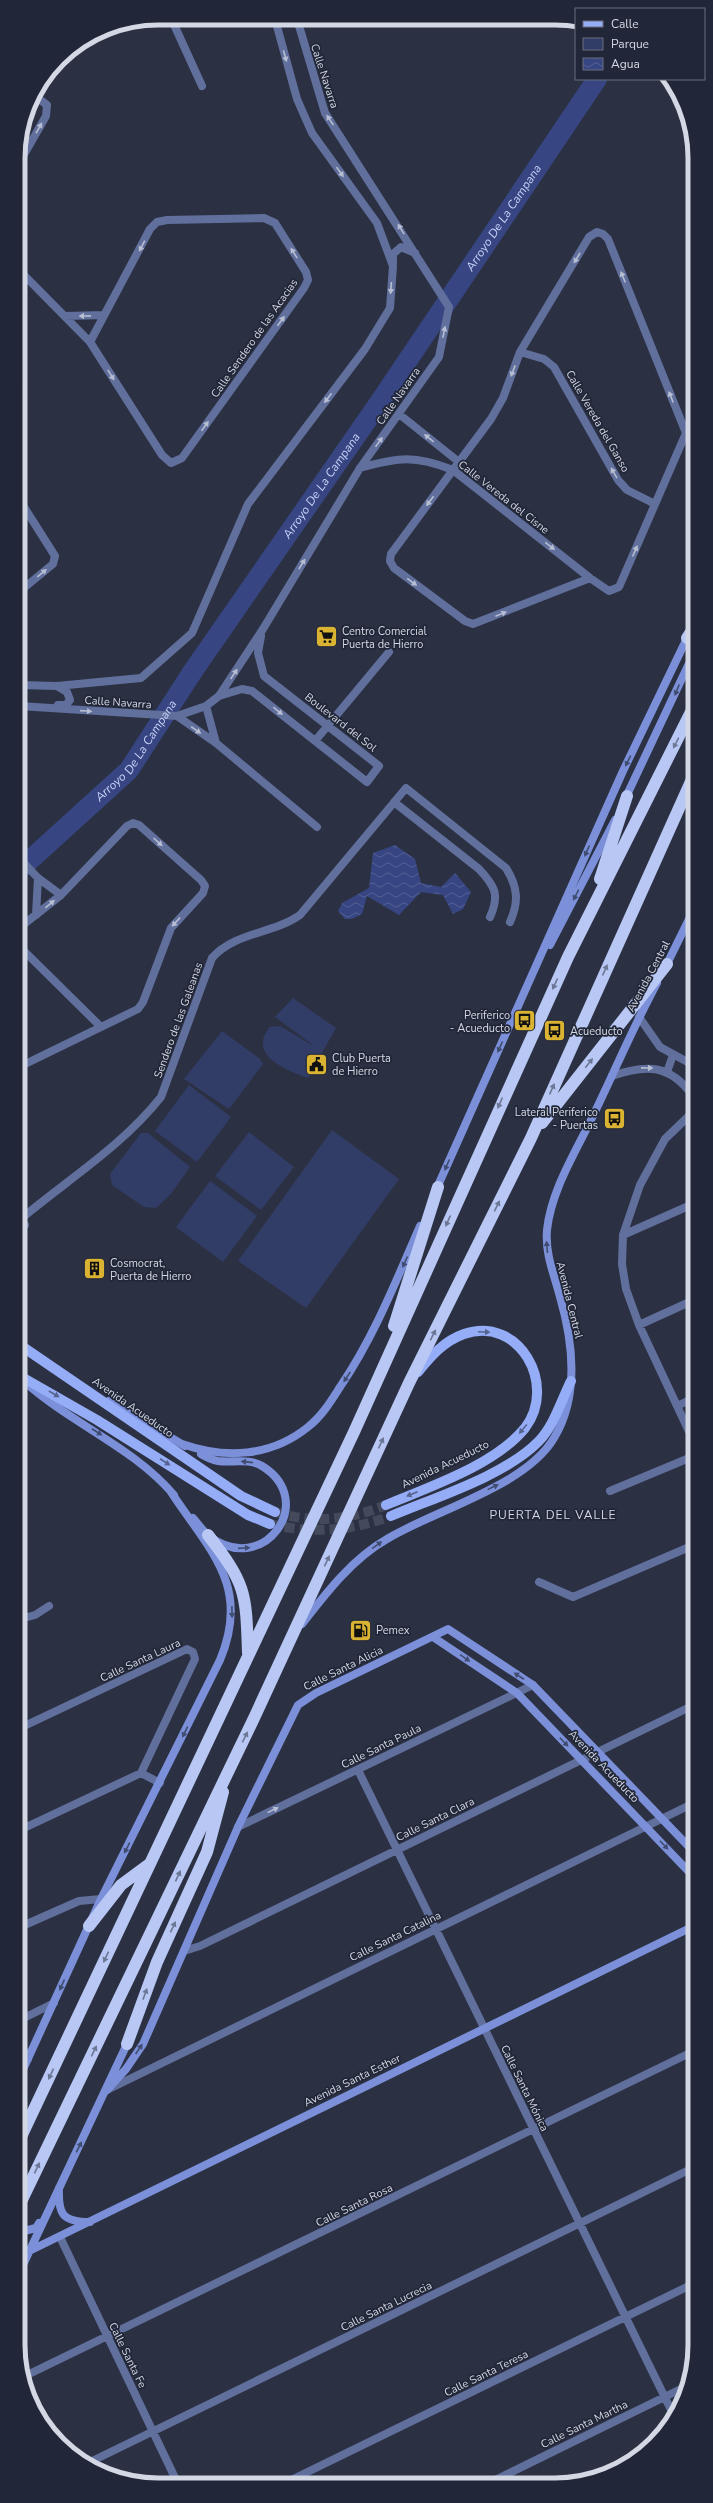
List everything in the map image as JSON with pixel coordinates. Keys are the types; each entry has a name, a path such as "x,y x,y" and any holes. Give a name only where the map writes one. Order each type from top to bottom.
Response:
{"highway":[{"path":"25,2128 380,1372 568,957 688,718"},
{"path":"25,2194 228,1772 409,1382 531,1138 688,788"},
{"path":"568,957 601,875 627,796"},
{"path":"531,1138 667,964"},
{"path":"380,1372 438,1187"},
{"path":"208,1535 230,1564 242,1584 247,1615 248,1656"},
{"path":"127,2044 157,1962 214,1834 228,1772"},
{"path":"89,1926 121,1885 149,1865"}],"main road":[{"path":"182,1444 214,1453 252,1452 290,1438 317,1419 361,1355 380,1317 623,771 688,637"},
{"path":"530,978 555,937 627,796 688,666"},
{"name":"Avenida Central","path":"292,1636 325,1594 366,1554 384,1540 505,1481 528,1468 546,1452 562,1421 571,1381 572,1356 568,1327 549,1263 546,1246 547,1228 552,1207 560,1185 639,1017 688,921"},
{"name":"Avenida Acueducto","path":"386,1506 461,1471 501,1449 524,1428 532,1417 537,1402 538,1387 529,1360 508,1337 494,1332 478,1331 450,1341 433,1354 409,1382"},
{"name":"Avenida Acueducto","path":"25,1348 241,1496 275,1512"},
{"path":"25,1380 98,1420 242,1512 270,1524"},
{"path":"391,1516 510,1464 538,1442 550,1426 571,1381"},
{"path":"25,1382 41,1396 128,1453 160,1479 208,1535 220,1543 245,1549 264,1543 273,1537 283,1521 286,1507 284,1493 275,1477 260,1465 250,1462 217,1461 182,1444 110,1401 98,1399"},
{"path":"25,2065 101,1899 220,1660 231,1630 232,1615 229,1587 224,1574 171,1492"},
{"name":"Avenida Acueducto","path":"448,1629 533,1685 688,1846"},
{"name":"Calle Santa Alicia","path":"107,2090 126,2069 143,2044 184,1951 201,1908 238,1827 298,1705 309,1696 448,1629"},
{"name":"Avenida Acueducto","path":"433,1637 517,1693 688,1871"},
{"name":"Avenida Santa Esther","path":"25,2252 92,2222 483,2028 688,1929"},
{"path":"25,2258 42,2219 107,2090 127,2044"},
{"path":"59,2186 59,2208 64,2216 78,2222 92,2222"},
{"path":"25,2231 36,2228 42,2219"},
{"path":"25,2250 29,2250"}],"street":[{"path":"174,25 202,86"},
{"name":"Calle Navarra","path":"25,685 57,686 141,678 192,633 248,504 365,349 390,308 393,266 377,223 312,133 297,99 277,25"},
{"name":"Calle Navarra","path":"25,707 173,716 206,706 219,696 263,629 360,468 440,357 449,307 325,113 299,25"},
{"path":"25,153 46,116 48,105 39,99"},
{"name":"Calle Sendero de las Acacias","path":"25,276 90,342 162,455 171,463 182,458 308,280 306,272 275,223 264,218 167,220 158,222 150,229 90,342"},
{"path":"590,578 473,624 465,620 394,568 390,561 391,554 491,419 503,398 520,352 590,237 597,232 603,234 608,239 686,433 655,504"},
{"path":"393,266 393,254 396,250 408,248 417,255"},
{"path":"65,316 104,315"},
{"name":"Calle Vereda del Ganso","path":"520,352 544,359 554,367 618,480 627,490 655,504"},
{"name":"Calle Vereda del Cisne","path":"399,414 459,462"},
{"name":"Calle Vereda del Cisne","path":"360,468 410,458 429,461 453,470 604,590 609,591 619,587 655,504"},
{"path":"25,508 55,556 53,564 25,587"},
{"name":"Boulevard del Sol","path":"219,696 242,689 252,691 367,782 379,766 329,725 264,676 258,653 263,629"},
{"path":"315,741 389,652"},
{"path":"30,707 37,704 61,705 69,703 66,692 57,686"},
{"path":"206,706 216,744"},
{"path":"173,716 216,744 317,827"},
{"name":"Sendero de las Galeanas","path":"25,1214 61,1186 104,1156 150,1111 161,1097 212,958 220,948 235,940 287,924 300,915 406,788 506,868 513,879 516,892 516,907 510,922"},
{"path":"394,802 490,881 495,893 495,905 490,917"},
{"path":"25,923 61,895 127,826 133,823 145,830 201,880 205,886 203,893 171,928 143,1002 138,1009 131,1014 25,1064"},
{"path":"25,864 38,878 61,895"},
{"path":"36,915 38,878"},
{"path":"25,952 101,1027"},
{"path":"639,1017 660,1047 673,1056 688,1063"},
{"path":"667,1072 673,1056"},
{"path":"612,1076 639,1068 652,1068 667,1072 680,1081 688,1090"},
{"path":"688,1117 665,1140 640,1185 623,1235 622,1264 626,1289 639,1325 688,1429"},
{"path":"623,1235 688,1207"},
{"path":"639,1325 688,1303"},
{"path":"677,1406 688,1401"},
{"path":"610,1491 688,1458"},
{"path":"539,1582 573,1597 688,1548"},
{"path":"25,1618 36,1615 49,1606"},
{"name":"Calle Santa Laura","path":"25,1726 187,1649 193,1652 195,1659 141,1773"},
{"name":"Calle Santa Paula","path":"238,1827 533,1685"},
{"name":"Calle Santa Clara","path":"184,1951 200,1946 688,1708"},
{"name":"Calle Santa Mónica","path":"358,1770 395,1850 671,2410"},
{"path":"25,1828 141,1773 160,1783"},
{"name":"Calle Santa Catalina","path":"107,2090 688,1806"},
{"path":"25,1925 79,1900 101,1899"},
{"path":"25,2018 54,2003"},
{"path":"25,2053 28,2059"},
{"name":"Calle Santa Rosa","path":"29,2374 107,2338 688,2053"},
{"name":"Calle Santa Lucrecia","path":"93,2461 688,2170"},
{"name":"Calle Santa Fe","path":"60,2237 175,2478"},
{"name":"Calle Santa Teresa","path":"295,2478 688,2286"},
{"name":"Calle Santa Martha","path":"499,2478 680,2390"}],"green space":[{"path":"293,998 336,1028 323,1051 317,1071 307,1078 279,1065 267,1055 264,1048 263,1039 269,1027 280,1026 317,1048 275,1017"},
{"path":"222,1031 260,1059 263,1064 229,1109 184,1079"},
{"path":"189,1085 231,1117 197,1162 155,1131"},
{"path":"332,1130 399,1179 306,1308 238,1261"},
{"path":"249,1132 294,1167 261,1210 215,1176"},
{"path":"141,1133 148,1133 190,1167 171,1194 156,1208 144,1207 112,1185 110,1174"},
{"path":"210,1181 257,1216 223,1262 176,1227"}],"water":[{"path":"395,845 415,859 421,883 441,887 455,873 471,892 463,909 453,914 443,895 421,892 399,915 367,896 362,914 352,919 345,919 338,911 342,903 369,888 373,853"}],"waterway":[{"name":"Arroyo De La Campana","path":"25,865 129,770 193,671 381,400 596,80"}],"tunnel":[{"path":"275,1512 303,1518 331,1519 358,1514 386,1505"},
{"path":"270,1524 316,1530 346,1528 391,1516"}],"place":[{"name":"Centro Comercial Puerta de Hierro","path":"326,637"},
{"name":"Periferico - Acueducto","path":"525,1021"},
{"name":"Acueducto","path":"554,1031"},
{"name":"Club Puerta de Hierro","path":"316,1064"},
{"name":"Lateral Periferico - Puertas","path":"614,1118"},
{"name":"Cosmocrat, Puerta de Hierro","path":"95,1269"},
{"name":"Pemex","path":"361,1630"}],"district":[{"name":"PUERTA DEL VALLE","path":"553,1515"}]}
